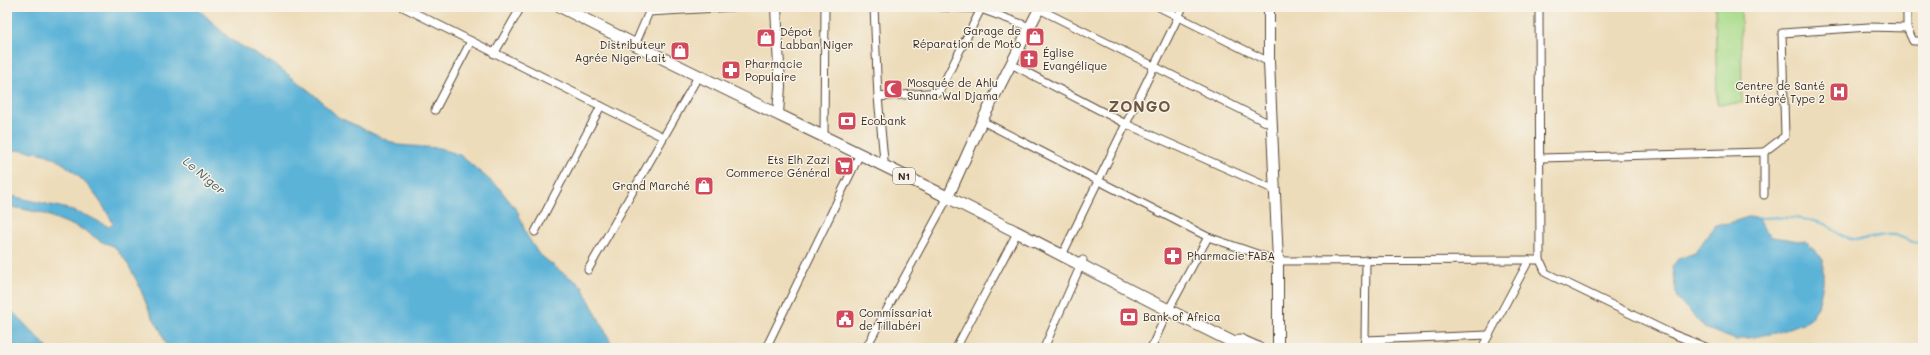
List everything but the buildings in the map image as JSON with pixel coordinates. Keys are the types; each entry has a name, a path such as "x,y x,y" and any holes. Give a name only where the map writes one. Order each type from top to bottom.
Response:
{"main road":[{"name":"N1","path":"561,7 634,45 778,109"},
{"name":"N1","path":"577,7 637,40 778,109 860,154 1064,251 1245,348"},
{"name":"N1","path":"824,133 884,160 1017,233 1082,262"},
{"name":"N1","path":"1169,308 1258,348"}],"street":[{"path":"403,7 494,54 663,137"},
{"path":"494,54 521,7"},
{"path":"637,40 649,12 732,7"},
{"path":"776,7 780,87 778,109"},
{"path":"824,133 826,7"},
{"path":"874,7 878,97 884,160"},
{"path":"941,7 981,9 1030,27"},
{"path":"1159,7 1269,62"},
{"path":"1064,251 1183,7"},
{"path":"1269,7 1269,62 1276,190 1278,261 1278,348"},
{"path":"1539,7 1541,158 1540,260 1546,273 1664,330 1708,348"},
{"path":"1907,7 1907,28 1913,41 1923,41"},
{"path":"868,347 949,195 982,121 1039,8 1272,125"},
{"path":"878,97 939,92 981,9"},
{"path":"1541,158 1764,152 1785,136 1782,33 1868,27 1907,28"},
{"path":"435,110 471,42"},
{"path":"1011,64 1126,124 1276,190"},
{"path":"588,270 699,75"},
{"path":"535,232 601,106"},
{"path":"982,121 1208,237 1278,261 1540,260"},
{"path":"1764,152 1764,195"},
{"path":"766,348 860,154"},
{"path":"956,348 1017,233"},
{"path":"1151,348 1169,308 1208,237"},
{"path":"1363,348 1365,340 1366,260"},
{"path":"1482,348 1528,260"},
{"path":"1044,348 1082,262"},
{"path":"1365,340 1488,335"}],"green space":[{"path":"1715,7 1741,7 1742,103 1717,104"}],"water":[{"name":"Le Niger","path":"7,7 196,7 231,40 277,66 312,93 338,117 397,145 439,148 460,155 499,188 518,212 526,234 538,253 560,271 581,285 614,348 167,348 161,331 150,313 138,283 126,261 114,246 102,242 84,230 42,213 7,206 7,195 64,208 90,217 109,227 113,223 94,193 69,168 50,156 40,153 7,150"},
{"path":"1748,217 1758,218 1764,230 1772,237 1806,242 1823,259 1823,283 1818,307 1808,321 1776,333 1736,340 1705,328 1677,298 1672,267 1678,259 1695,253 1715,225 1729,223"},
{"path":"7,306 48,348 7,348"}],"waterway":[{"path":"1758,218 1792,218 1808,220 1827,225 1840,235 1855,239 1894,235 1919,243 1923,242"}],"place":[{"name":"Garage de Réparation de Moto","path":"1035,37"},
{"name":"Dépot Labban Niger","path":"766,38"},
{"name":"Distributeur Agrée Niger Lait","path":"680,51"},
{"name":"Église Evangélique","path":"1029,59"},
{"name":"Pharmacie Populaire","path":"731,70"},
{"name":"Mosquée de Ahlu Sunna Wal Djama","path":"893,89"},
{"name":"Centre de Santé Intégré Type 2","path":"1839,92"},
{"name":"Ecobank","path":"847,121"},
{"name":"Ets Elh Zazi Commerce Général","path":"844,166"},
{"name":"Grand Marché","path":"704,186"},
{"name":"Pharmacie FABA","path":"1173,256"},
{"name":"Bank of Africa","path":"1129,317"},
{"name":"Commissariat de Tillabéri","path":"845,319"}],"district":[{"name":"ZONGO","path":"1140,107"}]}
